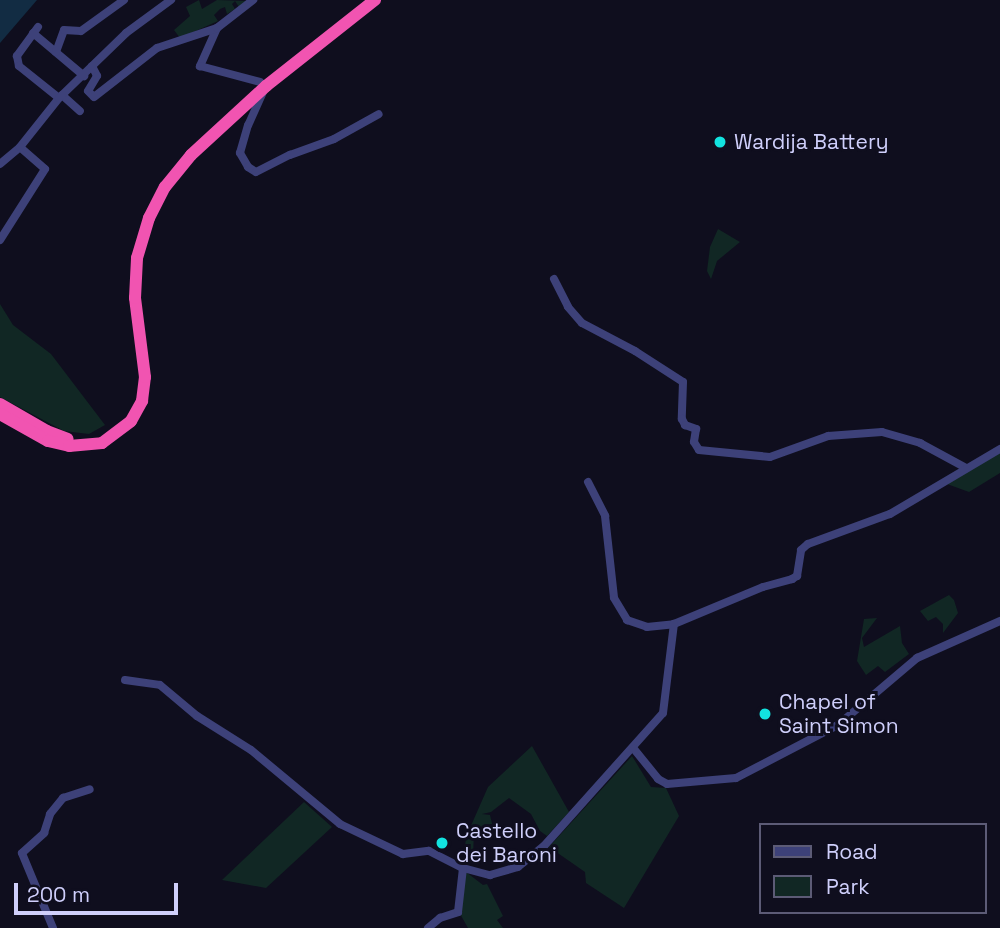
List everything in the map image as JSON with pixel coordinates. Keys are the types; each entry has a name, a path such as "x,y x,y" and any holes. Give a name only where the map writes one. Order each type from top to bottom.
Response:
{"highway":[{"path":"0,404 47,431 70,439 100,436 125,417 135,400 138,387 128,296 131,255 144,212 174,164 363,0"},
{"path":"0,414 48,441 69,446 102,443 131,421 145,388 135,299 137,258 149,218 166,187 185,163 263,84 375,0"}],"street":[{"path":"56,52 64,30 81,31 124,0"},
{"path":"0,164 20,147 61,96 92,66 142,19 171,0"},
{"path":"92,66 97,76 88,91 94,97 157,48 217,28 253,0"},
{"path":"217,28 200,66 263,84 240,153 248,167 256,172 289,155 334,139 379,114"},
{"path":"79,111 19,66 17,56 36,30 84,76"},
{"path":"0,240 45,169 20,147"},
{"path":"554,279 568,307 582,323 635,351 683,382 682,419 685,425 696,429 694,442 699,450 770,457 828,436 883,432 920,443 966,468"},
{"path":"588,482 605,516 617,605 627,620 647,627 674,624 764,587 792,579 797,576 801,550 808,544 890,514 1000,449"},
{"path":"634,749 664,784 736,778 838,725 917,658 1000,621"},
{"path":"125,680 160,685 197,716 251,750 340,824 403,854 429,851 463,868 491,875 523,864 544,846 634,749 663,713 674,624"},
{"path":"53,928 22,853 44,833 50,814 63,798 90,789"},
{"path":"428,928 440,918 458,912 463,868"}],"green space":[{"path":"199,0 202,9 217,0 246,1 239,7 235,1 232,4 235,9 227,14 225,7 220,9 214,15 218,21 180,38 174,30 190,16 186,7"},
{"path":"718,229 740,242 717,261 711,279 707,271 710,247"},
{"path":"0,304 13,325 51,354 105,425 89,434 64,431 0,397"},
{"path":"1000,451 1000,473 969,492 947,484"},
{"path":"949,595 954,600 958,613 943,633 943,624 936,617 928,621 920,611"},
{"path":"877,618 862,638 864,647 900,626 902,643 909,654 885,672 878,666 866,675 857,661 864,619"},
{"path":"532,746 569,812 547,836 540,831 531,814 509,798 491,812 482,814 490,815 493,828 474,829 473,858 464,859 466,837 488,787"},
{"path":"632,756 651,787 666,788 679,816 624,908 586,883 585,872 549,847"},
{"path":"304,802 332,827 266,888 222,880"},
{"path":"466,872 483,885 487,884 503,916 497,920 503,928 468,928 459,912"}],"water":[{"path":"0,0 37,0 0,43"}],"place":[{"name":"Wardija Battery","path":"720,142"},
{"name":"Chapel of Saint Simon","path":"765,714"},
{"name":"Castello dei Baroni","path":"442,843"}]}
